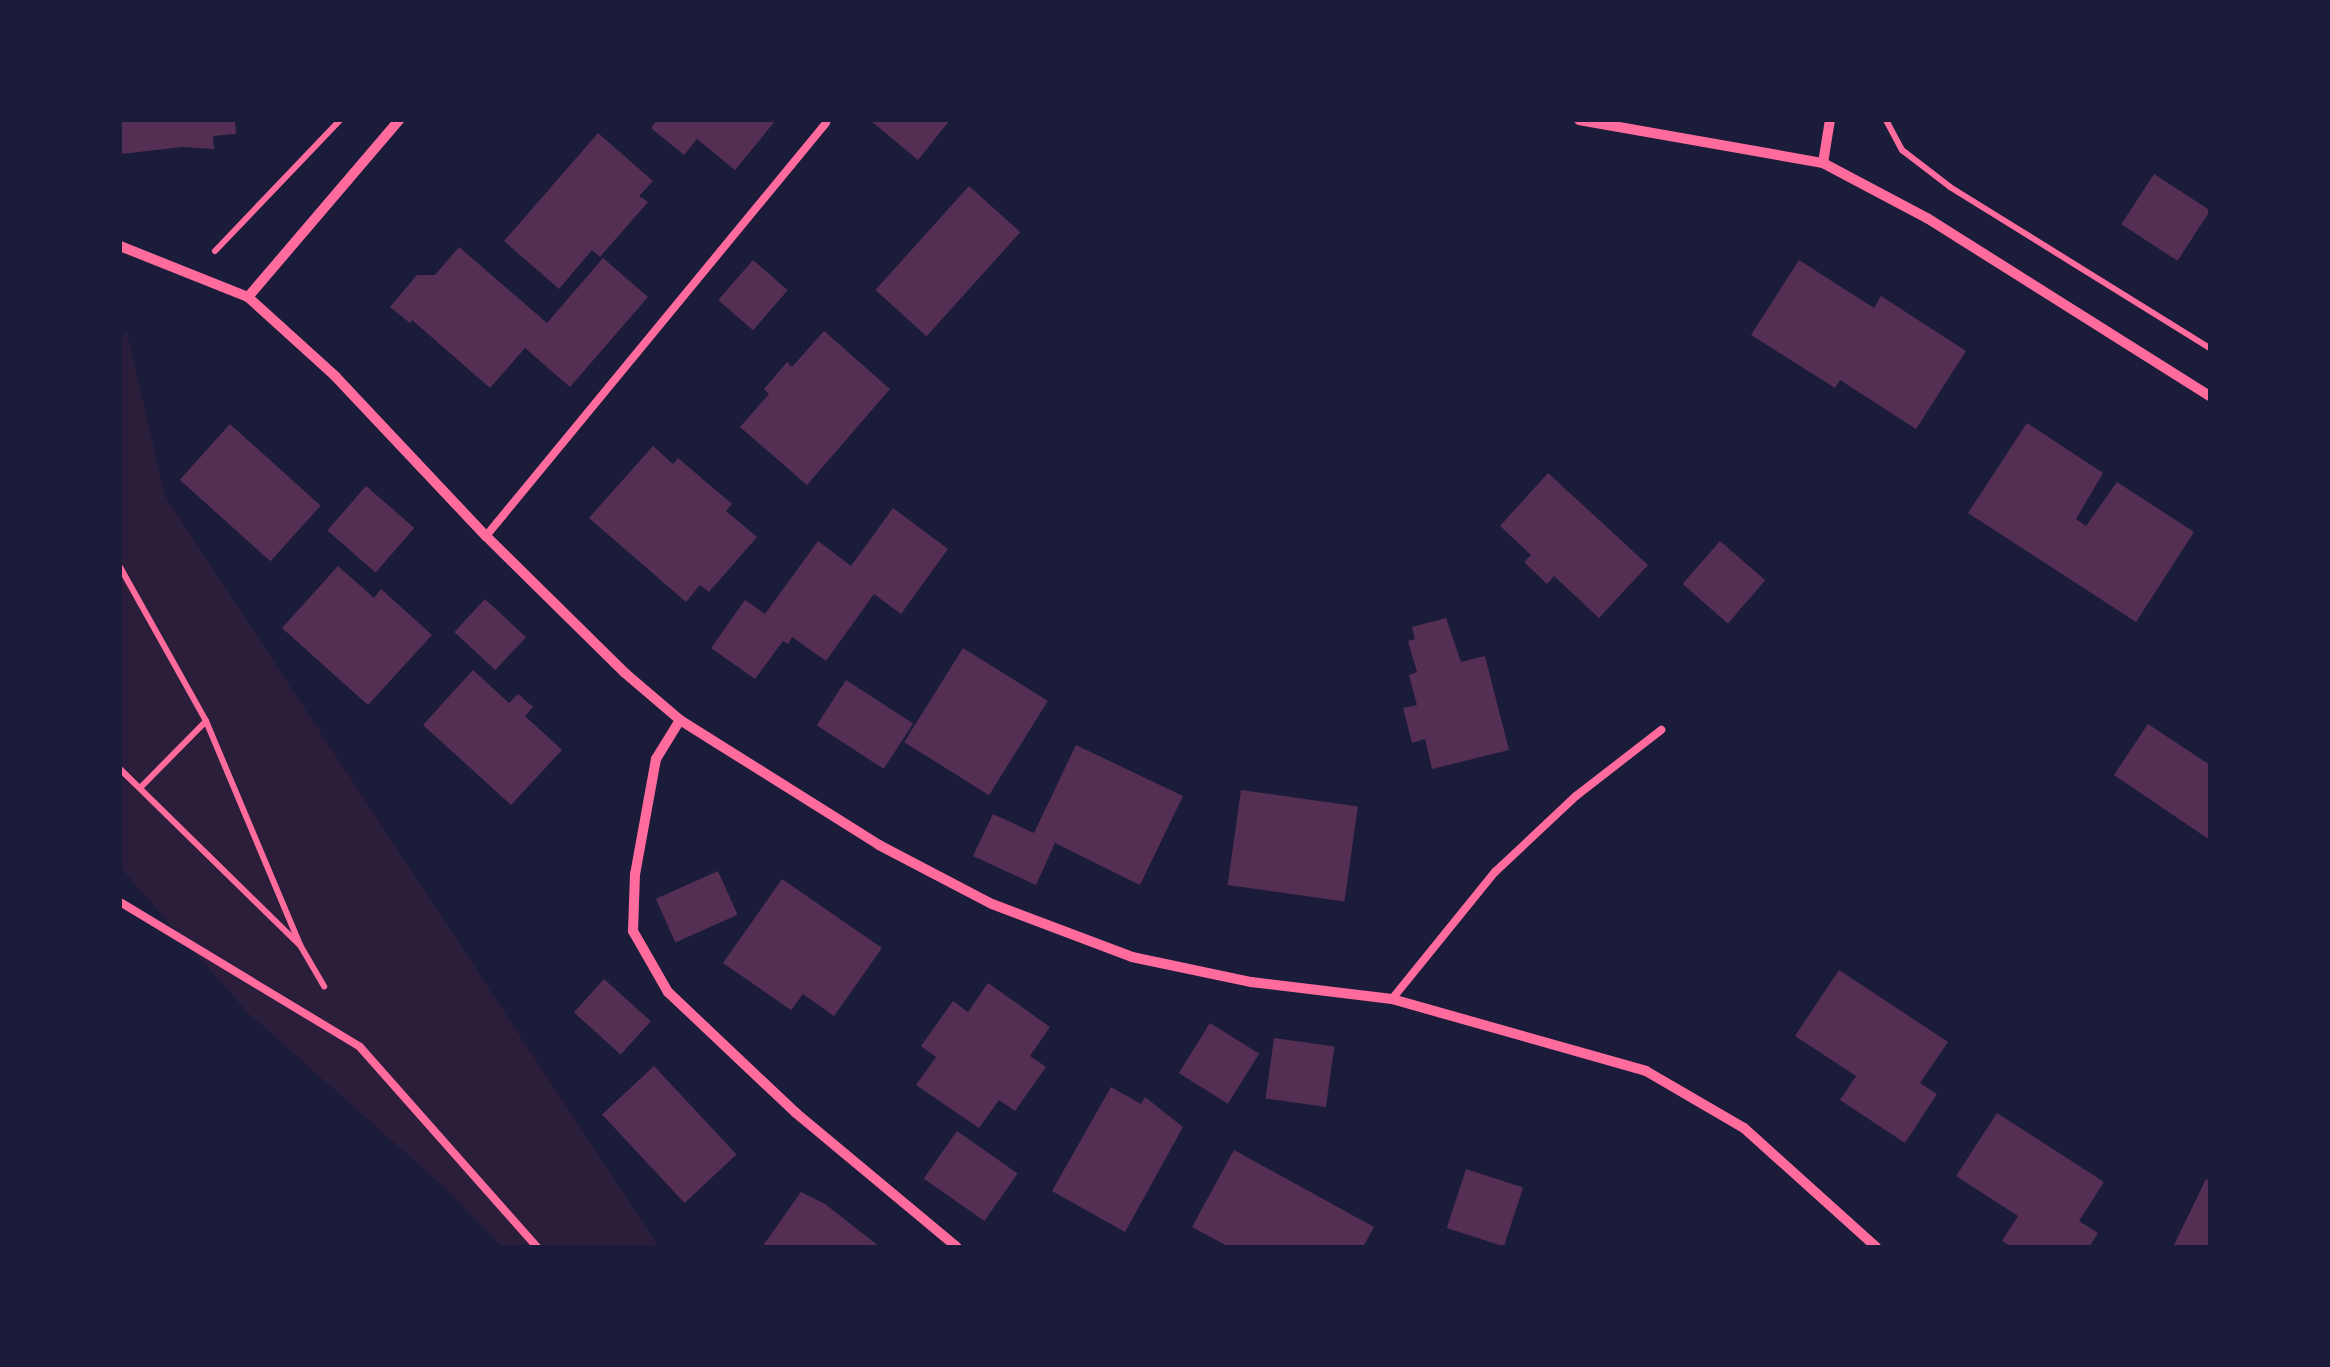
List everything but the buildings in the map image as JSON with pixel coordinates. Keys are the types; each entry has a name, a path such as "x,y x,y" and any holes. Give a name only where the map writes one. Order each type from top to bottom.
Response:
{"street":[{"path":"248,297 400,120"},
{"path":"1579,120 1823,163 1927,218 2210,396"},
{"path":"1823,163 1830,120"},
{"path":"120,246 248,297 335,376 486,536 625,673 680,720 879,844 992,904 1132,957 1250,982 1392,999 1646,1071 1744,1128 1876,1247"},
{"path":"680,720 656,760 635,874 633,931 668,992 796,1113 956,1247"}],"lane":[{"path":"486,536 826,123"},
{"path":"1392,999 1496,872 1576,796 1661,730"},
{"path":"120,902 360,1047 537,1247"}],"path":[{"path":"194,274 340,120"},
{"path":"1886,120 1902,150 1950,187 2210,348"},
{"path":"120,568 206,721 300,945 360,1047"},
{"path":"140,788 206,721"},
{"path":"120,769 300,945"}],"shaded area":[{"path":"127,332 165,496 659,1247 502,1247 444,1187 247,1012 120,867 120,340"}]}
